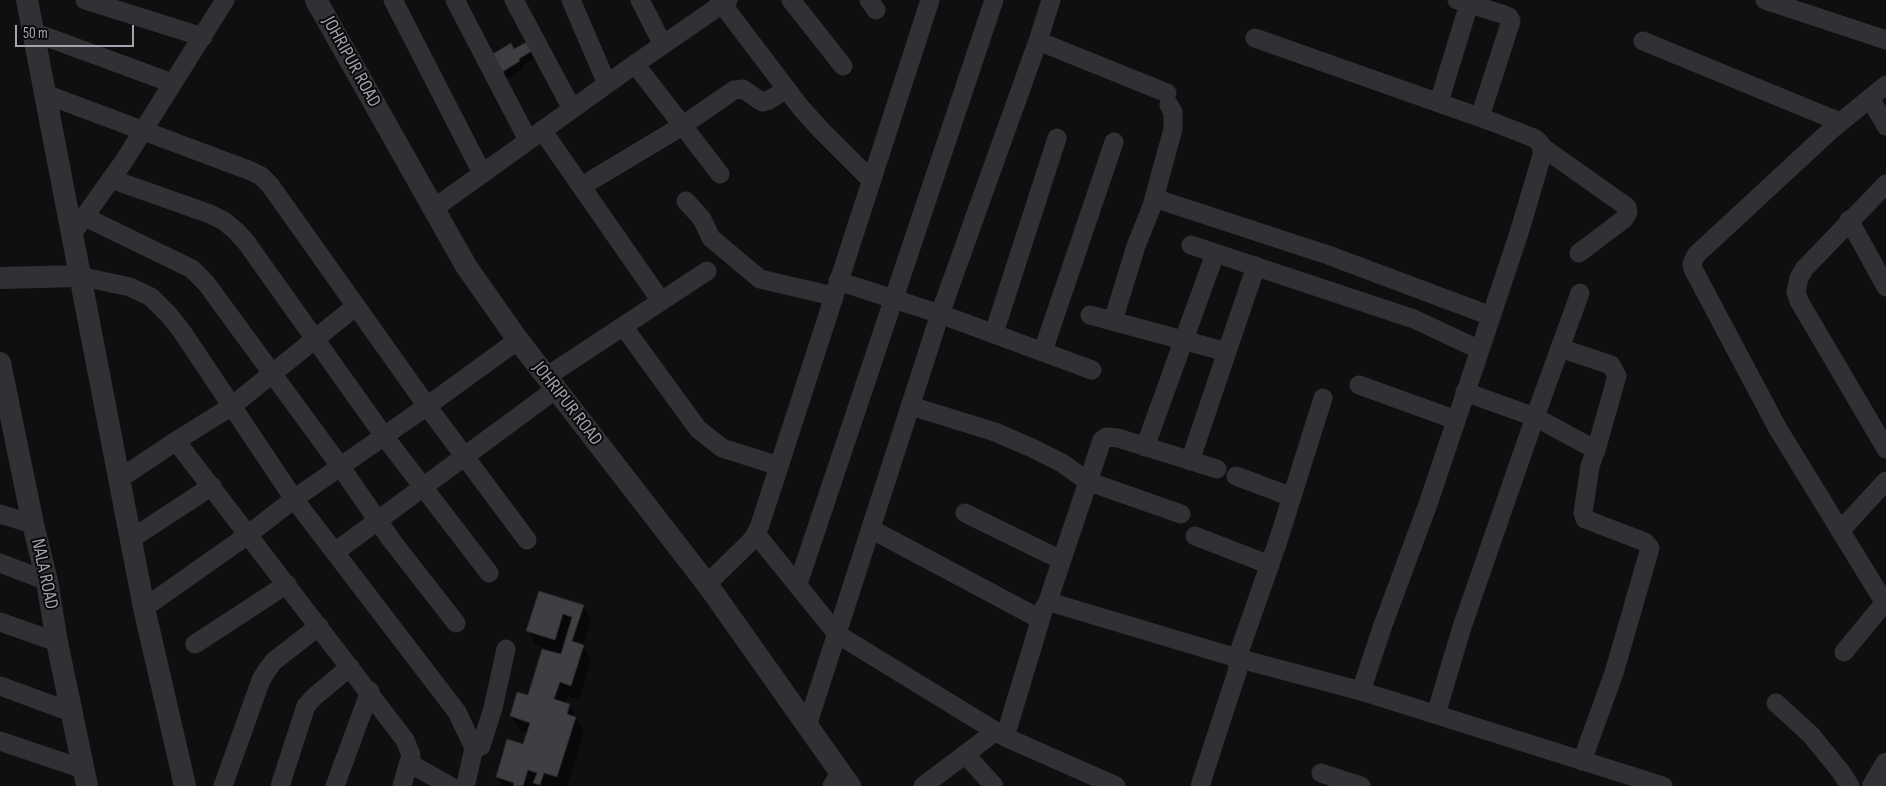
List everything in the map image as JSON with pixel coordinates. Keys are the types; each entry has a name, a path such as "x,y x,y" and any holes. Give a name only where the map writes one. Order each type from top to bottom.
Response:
{"street":[{"path":"27,0 144,608 185,786"},
{"path":"85,0 202,37"},
{"path":"71,235 111,179 226,0"},
{"name":"JOHRIPUR ROAD","path":"316,0 466,266 518,340 707,584 807,726 841,782"},
{"path":"393,0 482,173"},
{"path":"455,0 535,135 661,301"},
{"path":"514,0 572,109"},
{"path":"571,0 606,84"},
{"path":"640,0 663,44"},
{"path":"791,0 843,66"},
{"path":"707,584 756,534 930,0"},
{"path":"798,584 994,0"},
{"path":"807,726 940,314 1051,0"},
{"path":"1765,0 1886,40"},
{"path":"433,209 723,1 787,89 821,130 871,180"},
{"path":"1439,102 1463,2 1505,15 1511,21 1480,117"},
{"path":"33,32 172,83"},
{"path":"1255,38 1480,117 1534,138 1540,142 1542,147 1542,155 1519,233 1466,392 1424,513 1382,625 1361,691"},
{"path":"1038,41 1168,99 1173,112 1173,129 1154,198 1136,246 1113,321"},
{"path":"1642,41 1840,122"},
{"path":"635,64 720,174"},
{"path":"1844,652 1885,603 1778,429 1693,270 1692,264 1696,255 1840,122 1886,85"},
{"path":"592,180 682,126 734,90 743,89 762,102 787,89"},
{"path":"45,94 261,176 270,185 427,406 527,540"},
{"path":"1870,98 1886,126"},
{"path":"994,333 1057,138"},
{"path":"1043,350 1114,142"},
{"path":"1542,147 1627,207 1628,212 1624,219 1579,253"},
{"path":"111,179 210,214 224,221 246,242 384,436 489,573"},
{"path":"1886,184 1849,220 1804,269 1799,278 1796,292 1799,301 1886,450"},
{"path":"1154,198 1328,255 1491,316"},
{"path":"686,201 702,219 710,238 760,279 836,288 893,298 1043,350 1092,370"},
{"path":"83,216 192,269 206,283 378,520 456,623"},
{"path":"1849,220 1886,286"},
{"path":"1191,246 1414,319 1480,350"},
{"path":"1146,447 1215,254"},
{"path":"1190,461 1256,266"},
{"path":"335,552 424,488 623,326 706,271"},
{"path":"0,278 79,276 130,287 151,297 168,314 181,330 294,499 457,712 474,748 464,786"},
{"path":"1436,714 1462,627 1580,293"},
{"path":"119,479 232,406 356,306"},
{"path":"1090,315 1227,352"},
{"path":"623,326 698,429 722,448 779,466"},
{"path":"144,608 518,340"},
{"path":"1560,348 1612,366 1617,376 1590,466 1583,513 1585,519 1644,542 1650,548 1614,673 1582,761"},
{"name":"NALA ROAD","path":"0,363 33,524 47,581 56,642 85,778"},
{"path":"1359,385 1456,420"},
{"path":"1466,392 1535,417 1596,450"},
{"path":"1200,786 1238,669 1237,658 1270,565 1324,398"},
{"path":"911,406 1015,440 1062,462 1087,481 1181,514"},
{"path":"923,786 965,754 1000,734 1102,440 1106,437 1118,438 1217,469"},
{"path":"176,441 370,691 405,740 411,755 402,786"},
{"path":"1236,476 1292,497"},
{"path":"1840,531 1886,481"},
{"path":"131,539 212,486"},
{"path":"965,513 1061,560"},
{"path":"0,514 33,524"},
{"path":"871,529 1044,611"},
{"path":"756,534 837,634 1000,734 1116,786"},
{"path":"1195,536 1270,565"},
{"path":"0,563 47,581"},
{"path":"195,644 287,584"},
{"path":"1044,611 1053,603 1237,658 1361,691 1663,786"},
{"path":"0,622 56,642"},
{"path":"224,786 261,680 274,661 319,626"},
{"path":"474,748 481,746 493,708 506,649"},
{"path":"280,786 306,706 350,667"},
{"path":"0,686 71,712"},
{"path":"336,786 370,691"},
{"path":"1776,703 1811,735 1850,786"},
{"path":"0,741 85,778"},
{"path":"965,754 994,786"},
{"path":"409,763 450,786"},
{"path":"1321,773 1361,786"}],"building":[{"path":"530,40 535,49 499,74 488,57 511,43 514,49"},
{"path":"539,591 584,605 572,641 584,645 571,686 560,682 554,699 570,704 567,714 576,717 557,777 544,773 540,785 533,783 537,773 528,770 523,786 513,786 514,783 496,777 507,739 523,744 530,723 510,716 517,692 528,695 542,649 561,654 572,617 563,614 555,640 526,631"}]}
